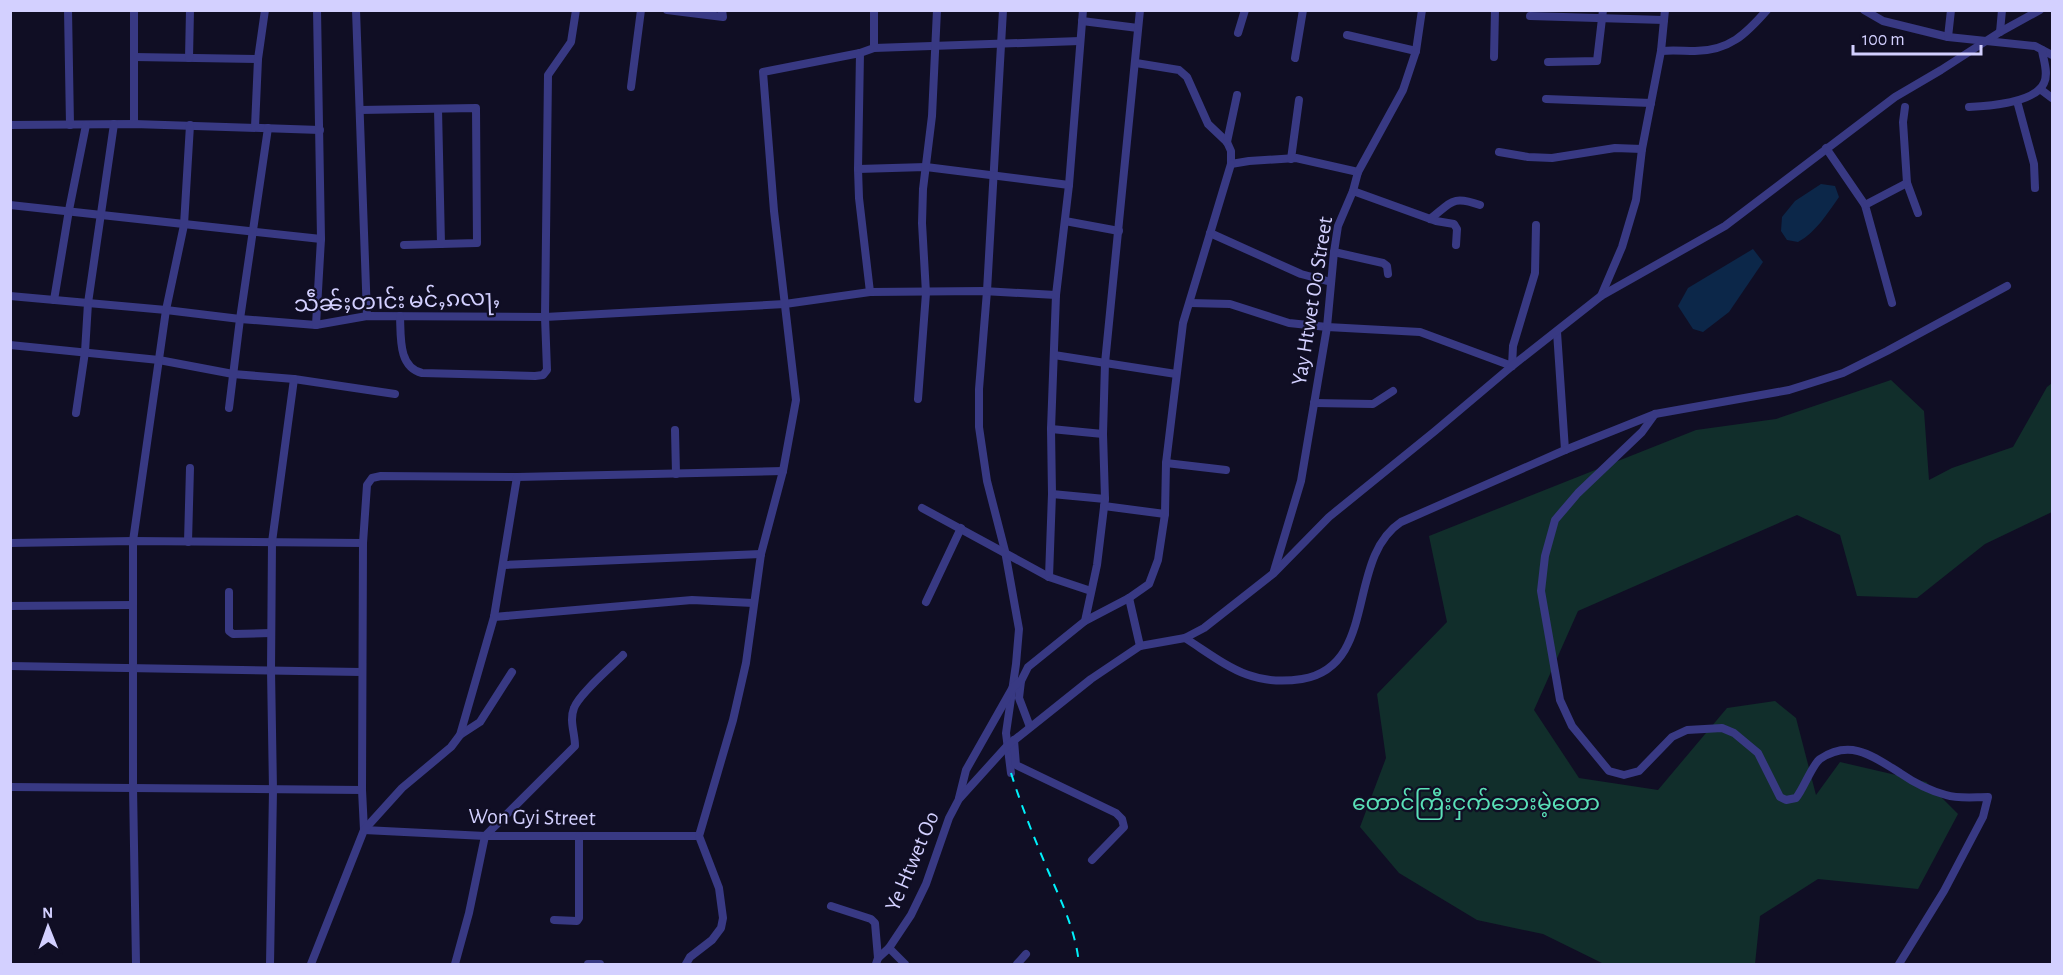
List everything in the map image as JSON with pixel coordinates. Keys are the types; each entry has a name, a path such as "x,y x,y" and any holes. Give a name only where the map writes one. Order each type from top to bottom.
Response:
{"street":[{"path":"68,10 70,125"},
{"path":"134,10 134,124"},
{"path":"189,58 190,10"},
{"path":"255,127 258,59 265,10"},
{"path":"316,324 321,239 317,10"},
{"path":"356,10 368,316"},
{"path":"400,316 402,351 406,362 414,371 422,374 535,376 543,375 548,370 546,316 548,75 571,42 576,10"},
{"path":"631,87 641,10"},
{"path":"667,10 723,17 722,10"},
{"path":"874,10 874,48"},
{"path":"918,399 926,293 922,223 932,117 937,10"},
{"path":"1003,10 979,389 979,427 987,481 1005,551 1019,629 1007,720 1011,773"},
{"path":"1049,576 1056,296 1069,185 1083,10"},
{"path":"1085,621 1105,502 1104,363 1140,10"},
{"path":"1238,33 1245,10"},
{"path":"1295,58 1303,10"},
{"name":"Yay Htwet Oo Street","path":"1274,573 1301,482 1327,327 1330,282 1338,226 1353,191 1358,172 1403,90 1416,51 1422,10"},
{"path":"1494,57 1495,10"},
{"path":"1601,296 1622,247 1636,200 1642,149 1661,51 1665,10"},
{"path":"1661,51 1698,52 1729,46 1749,31 1767,10"},
{"path":"1864,10 1883,21 1948,37 2035,46 2052,56"},
{"path":"1877,10 1883,21"},
{"path":"1948,37 1951,10"},
{"path":"2000,32 2002,10"},
{"path":"959,799 1010,743 1091,679 1140,646 1185,638 1204,628 1274,573 1329,517 1601,296 1725,226 1895,97 2040,10"},
{"path":"1530,16 1603,15 1664,20"},
{"path":"1548,62 1597,61 1603,15"},
{"path":"1082,21 1138,28"},
{"path":"1347,35 1416,51"},
{"path":"686,964 690,957 718,934 723,918 719,888 699,836 733,720 746,663 761,555 783,471 796,400 774,211 763,72 860,53 874,48 1080,41"},
{"path":"1970,107 2017,101 2040,88 2045,81 2046,71 2042,50"},
{"path":"860,53 859,198 870,292"},
{"path":"134,57 258,59"},
{"path":"1030,727 1019,698 1021,681 1028,667 1085,621 1129,598 1149,584 1158,560 1166,514 1166,463 1182,322 1190,303 1231,164 1231,151 1227,141 1208,124 1187,77 1179,70 1136,63"},
{"path":"2040,88 2052,98"},
{"path":"1227,141 1237,95"},
{"path":"1546,99 1651,103"},
{"path":"1291,159 1299,100"},
{"path":"2017,101 2034,164 2036,188"},
{"path":"1905,107 1903,122 1907,183 1918,213"},
{"path":"360,110 476,108 477,243 404,245"},
{"path":"438,109 441,244"},
{"path":"76,413 85,352 88,303 114,124"},
{"path":"10,125 134,124 320,130"},
{"path":"54,300 86,125"},
{"path":"136,964 133,541 166,310 184,225 190,125"},
{"path":"229,408 268,128"},
{"path":"1827,148 1865,205 1892,303"},
{"path":"1499,152 1552,158 1598,150 1642,149"},
{"path":"1231,164 1248,160 1296,158 1358,172"},
{"path":"858,169 926,167 1069,185"},
{"path":"1865,205 1907,183"},
{"path":"1353,191 1430,219 1454,225 1457,229 1456,245"},
{"path":"1430,219 1455,200 1466,200 1480,205"},
{"path":"10,205 321,239"},
{"path":"1065,220 1119,231"},
{"path":"1512,366 1513,346 1535,273 1536,225"},
{"path":"1210,233 1301,274 1330,282"},
{"path":"1334,252 1383,263 1387,266 1388,274"},
{"path":"1185,638 1233,669 1248,676 1269,681 1309,677 1327,671 1339,658 1353,636 1370,566 1390,530 1401,522 1565,450 1655,414 1790,390 1843,373 2007,286"},
{"name":"သဵၼ်ႈတၢင်း မင်ႇၵလႃႇ","path":"10,296 240,319 316,324 368,316 546,316 785,304 870,292 987,291 1056,296"},
{"path":"1190,303 1230,304 1289,323 1420,332 1512,366"},
{"path":"1557,332 1565,450"},
{"path":"10,345 159,360 233,374 294,379 395,394"},
{"path":"1054,355 1176,374"},
{"path":"270,964 273,790 272,542 294,379"},
{"path":"1314,403 1373,404 1393,391"},
{"path":"1655,414 1642,432 1578,493 1555,520 1545,556 1541,591 1560,700 1572,726 1609,771 1624,775 1639,771 1672,736 1687,730 1722,728 1734,732 1758,753 1780,797 1786,800 1796,798 1818,761 1830,754 1855,750 1870,754 1902,775 1944,795 1988,797 1978,828 1944,891 1899,964"},
{"path":"1051,429 1103,434"},
{"path":"675,430 676,474"},
{"path":"1166,463 1226,470"},
{"path":"188,542 189,468"},
{"path":"364,830 361,672 363,543 367,485 372,478 381,476 517,477 783,471"},
{"path":"460,735 494,617 517,477"},
{"path":"1052,494 1166,514"},
{"path":"922,508 1049,576 1091,591"},
{"path":"926,602 961,528"},
{"path":"10,543 133,541 363,543"},
{"path":"504,565 761,555"},
{"path":"229,592 229,631 233,634 271,633"},
{"path":"1129,598 1140,646"},
{"path":"494,617 692,600 753,603"},
{"path":"10,606 133,605"},
{"path":"455,964 470,914 485,836 575,746 572,725 574,708 623,655"},
{"path":"10,666 361,672"},
{"path":"311,964 364,830 402,788 451,747 460,735 480,722 512,672"},
{"path":"959,799 966,770 1013,687 1021,681"},
{"path":"1010,743 1016,765 1116,813 1122,819 1124,827 1092,860"},
{"path":"10,788 362,790"},
{"name":"Ye Htwet Oo","path":"877,962 912,915 926,884 949,818 959,799"},
{"name":"Won Gyi Street","path":"364,830 485,836 699,836"},
{"path":"554,920 577,921 579,918 579,836"},
{"path":"831,906 871,919 875,923 877,962"},
{"path":"889,948 905,964"},
{"path":"1017,964 1026,954"},
{"path":"588,964 600,964"}],"green space":[{"name":"တောင်ကြီးငှက်ဘေးမဲ့တော","path":"1891,380 1924,411 1929,480 1952,468 2013,447 2047,387 2052,383 2052,512 1985,544 1917,598 1857,596 1840,535 1797,515 1578,611 1534,710 1579,778 1658,790 1727,708 1775,701 1796,718 1816,795 1840,762 1926,782 1958,814 1918,889 1818,879 1760,916 1755,964 1604,964 1543,934 1477,920 1399,873 1360,827 1386,758 1377,694 1447,622 1429,536 1696,430 1776,419"}],"water":[{"path":"1821,184 1835,186 1839,197 1810,233 1798,242 1787,240 1781,231 1782,217 1795,201"},
{"path":"1753,249 1763,262 1729,312 1703,332 1693,329 1678,306 1688,288"}],"railway":[{"path":"1011,773 1029,824 1068,918 1079,964"}]}
